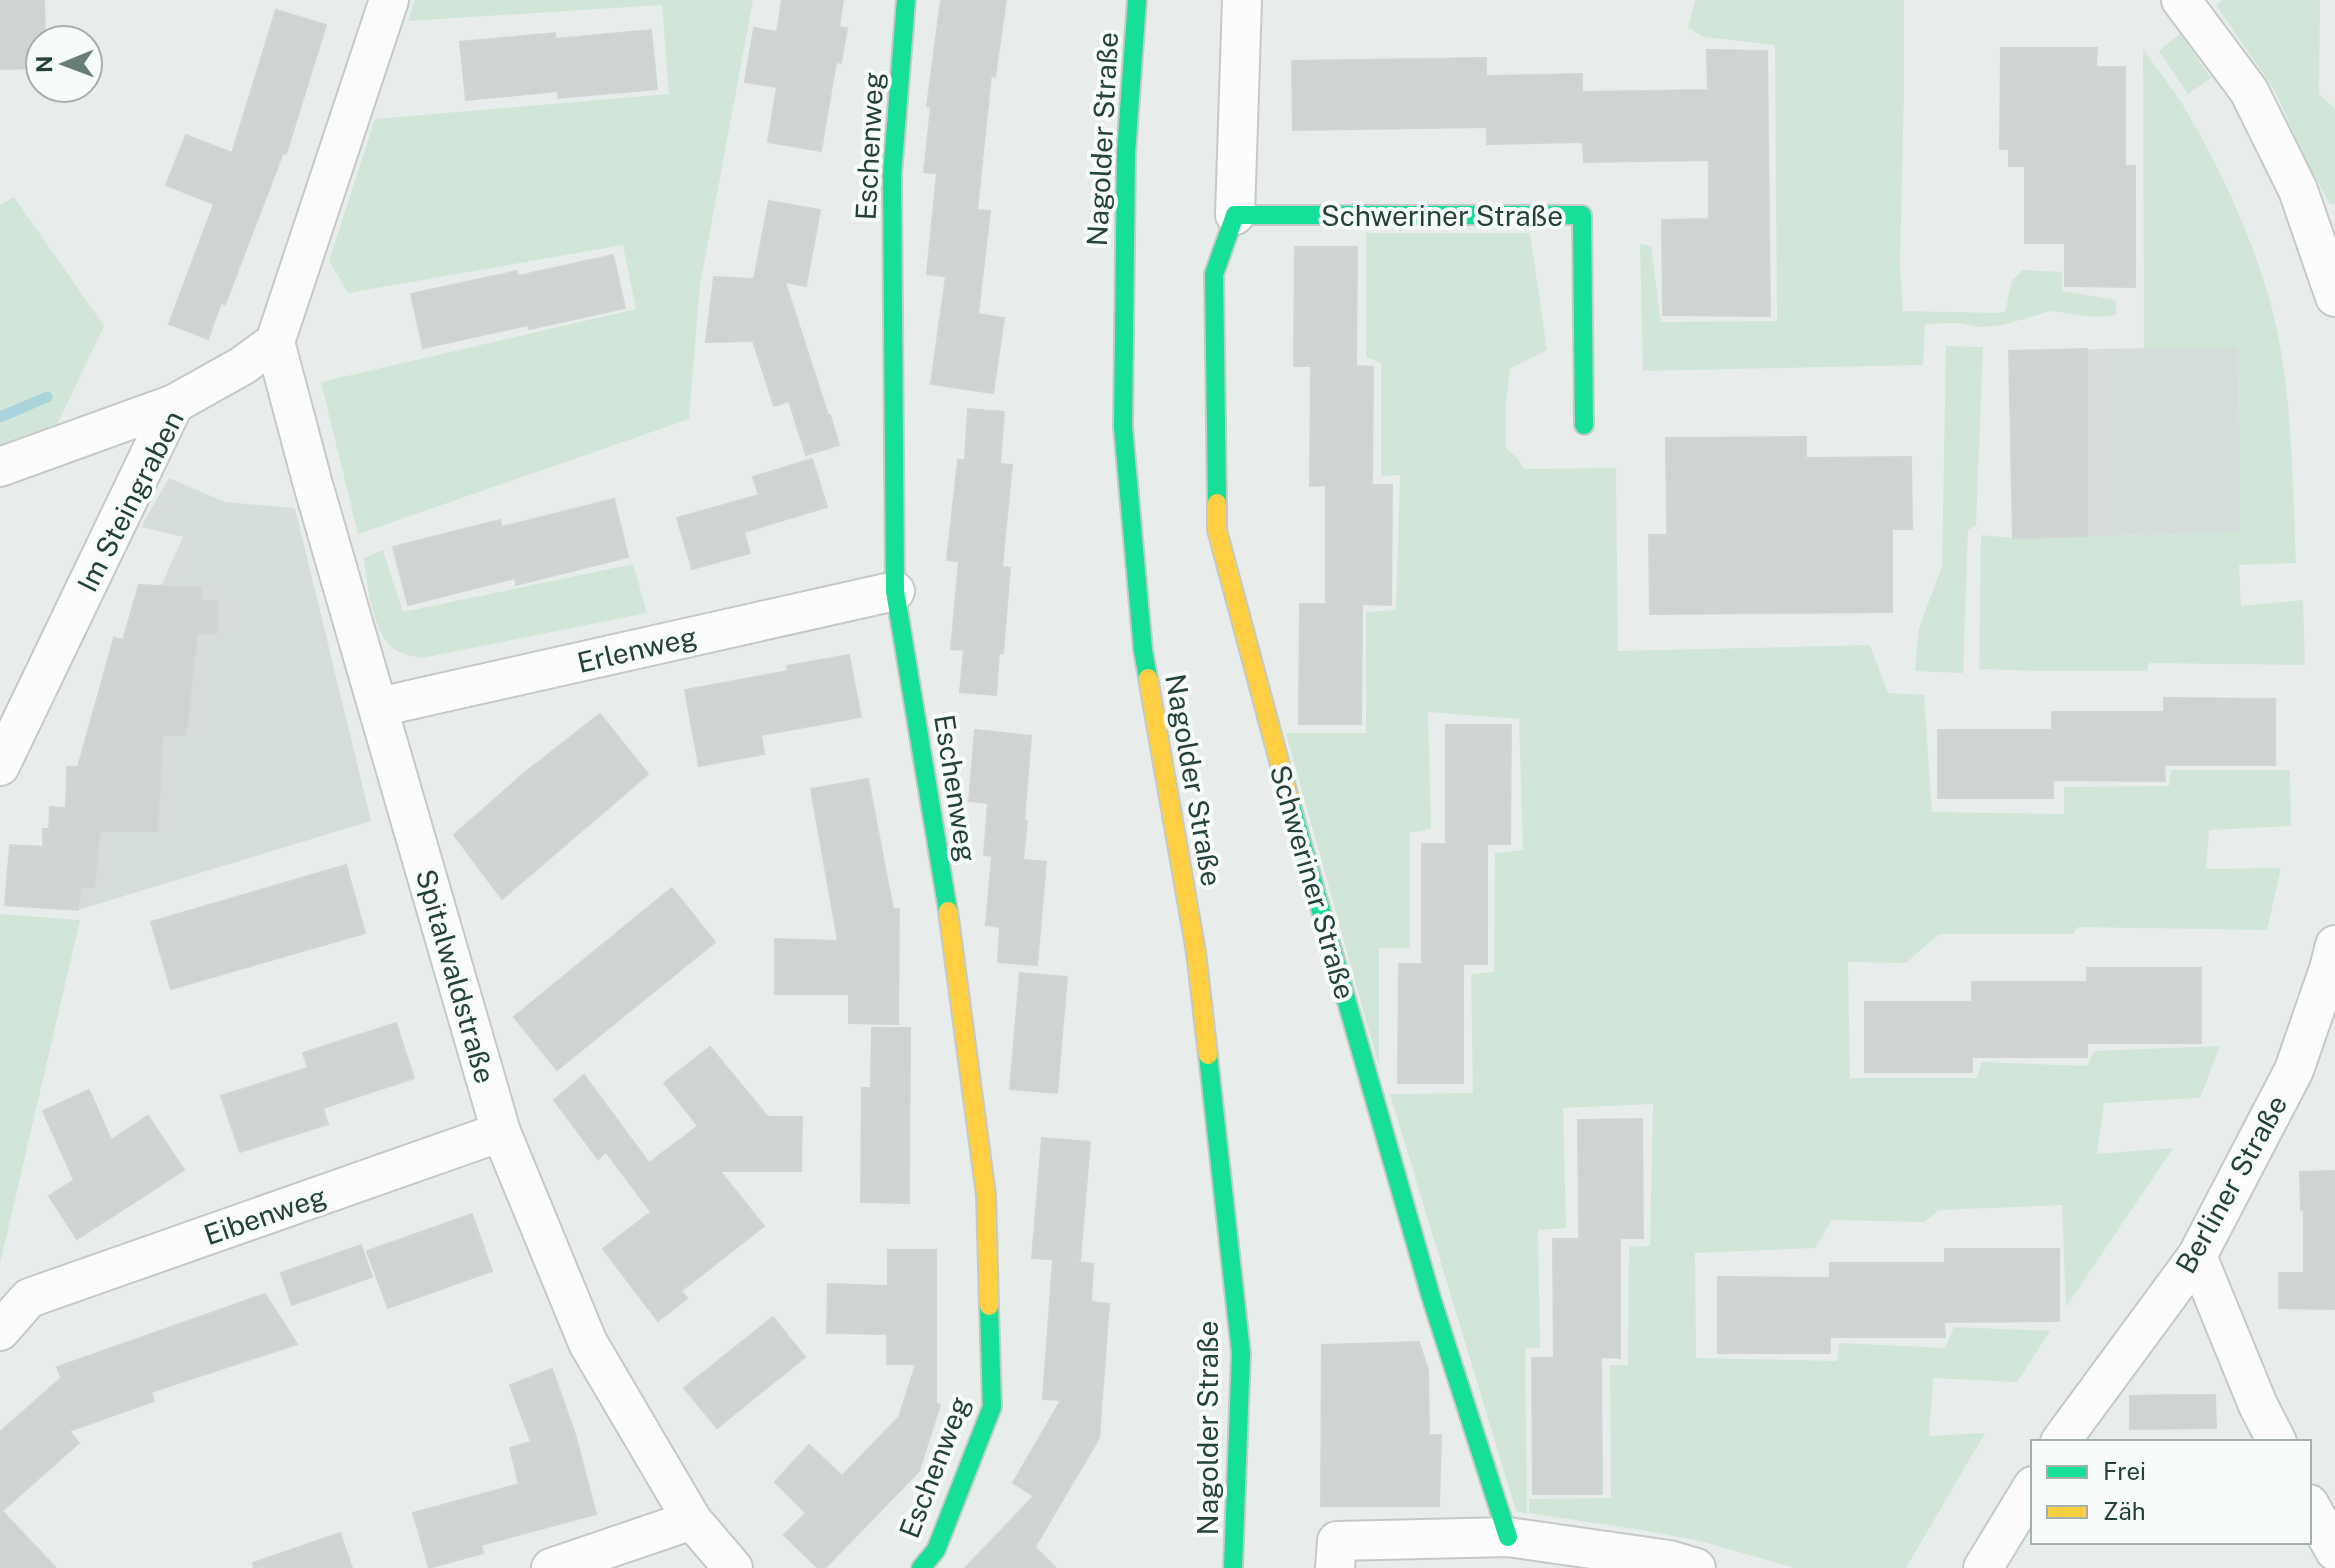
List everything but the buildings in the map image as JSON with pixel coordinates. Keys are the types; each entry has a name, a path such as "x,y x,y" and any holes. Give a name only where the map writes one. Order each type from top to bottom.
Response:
{"street":[{"path":"275,342 389,0"},
{"name":"Eschenweg","path":"906,0 892,175 895,591 947,905 986,1195 992,1407 936,1550 921,1568"},
{"name":"Nagolder Straße","path":"1137,0 1126,153 1123,427 1143,650 1196,952 1241,1353 1233,1568"},
{"name":"Schweriner Straße","path":"1242,0 1235,215 1214,274 1217,530 1278,760 1396,1176 1508,1537"},
{"path":"2181,0 2249,91 2298,190 2335,297"},
{"name":"Schweriner Straße","path":"1235,215 1582,215 1584,425"},
{"name":"Im Steingraben","path":"0,766 174,404 242,366 275,342"},
{"name":"Spitalwaldstraße","path":"275,342 312,481 501,1132 588,1343 692,1520 733,1568"},
{"path":"0,467 174,404"},
{"name":"Erlenweg","path":"379,707 895,591"},
{"name":"Berliner Straße","path":"2061,1440 2197,1256 2294,1070 2335,945"},
{"name":"Eibenweg","path":"0,1331 29,1298 501,1132"},
{"path":"2197,1256 2258,1405 2276,1440"},
{"path":"1983,1568 2031,1489"},
{"path":"2311,1508 2335,1551"},
{"path":"551,1568 692,1520"},
{"path":"1335,1568 1337,1541 1508,1537 1669,1560 1696,1568"}],"shaded area":[{"path":"2238,346 2241,533 2013,538 2009,351"},
{"path":"169,478 225,502 295,508 371,821 78,910 5,905 10,845 42,846 43,829 49,828 50,807 66,807 92,767 91,750 82,750 114,638 124,640 139,585 161,586 183,537 141,527"}],"green space":[{"path":"415,0 753,0 700,285 689,419 358,534 321,382 636,309 623,245 348,293 329,261 375,119 669,94 662,5 408,21"},
{"path":"1695,0 1904,0 1900,265 1903,311 2005,312 2012,280 2023,270 2062,272 2062,291 2116,300 2116,315 2094,317 2051,311 2003,325 1925,324 1923,365 1643,371 1640,244 1651,246 1661,322 1777,321 1775,45 1704,37 1688,28"},
{"path":"2222,0 2320,0 2319,94 2335,109 2335,204 2330,204 2307,163 2275,91 2216,5"},
{"path":"2180,34 2211,78 2188,94 2159,51"},
{"path":"2143,49 2204,141 2238,211 2272,309 2288,403 2296,563 2239,565 2241,606 2303,600 2305,665 2149,663 2147,671 1979,669 1981,535 2013,538 2241,533 2237,347 2144,348"},
{"path":"14,197 104,326 55,429 0,453 0,205"},
{"path":"1366,233 1530,233 1547,350 1510,369 1506,448 1524,469 1616,468 1618,651 1870,645 1888,693 1924,695 1932,812 2064,814 2064,787 2169,786 2171,770 2290,770 2291,826 2209,830 2206,869 2281,868 2267,930 2078,927 2073,934 1939,934 1906,963 1848,962 1850,1078 1977,1078 1982,1062 2087,1066 2094,1051 2220,1046 2200,1098 2104,1103 2097,1154 2173,1148 2066,1307 2062,1205 1939,1210 1924,1222 1832,1220 1815,1248 1695,1253 1696,1358 1837,1361 1839,1343 1945,1348 1954,1327 2050,1331 2017,1382 1933,1378 1929,1436 1985,1433 1906,1568 1795,1568 1700,1541 1529,1513 1529,1499 1611,1498 1610,1365 1628,1365 1629,1247 1650,1246 1653,1104 1563,1108 1566,1228 1538,1230 1540,1348 1525,1348 1527,1514 1516,1511 1390,1094 1473,1093 1471,974 1494,972 1495,853 1523,850 1519,719 1428,712 1431,829 1410,833 1410,948 1379,948 1379,1067 1286,733 1366,733 1366,612 1396,610 1400,475 1381,476 1381,363 1366,357"},
{"path":"1946,346 1983,347 1976,525 1968,530 1963,673 1916,671 1915,668 1919,628 1942,566"},
{"path":"383,550 403,612 633,564 647,613 422,658 409,655 389,644 373,609 364,558"},
{"path":"0,914 80,920 0,1264"}],"waterway":[{"path":"0,417 47,397"}],"traffic: fast":[{"path":"906,0 892,175 895,591 948,911"},
{"path":"1137,0 1126,153 1123,427 1148,678"},
{"path":"1217,503 1214,274 1235,215 1582,215 1584,425"},
{"path":"1290,802 1431,1297 1508,1537"},
{"path":"1208,1055 1241,1353 1233,1568"},
{"path":"921,1568 936,1550 992,1407 989,1306"}],"traffic: slow":[{"path":"1217,503 1217,530 1290,802"},
{"path":"1148,678 1196,952 1208,1055"},
{"path":"948,911 986,1195 989,1306"}]}
